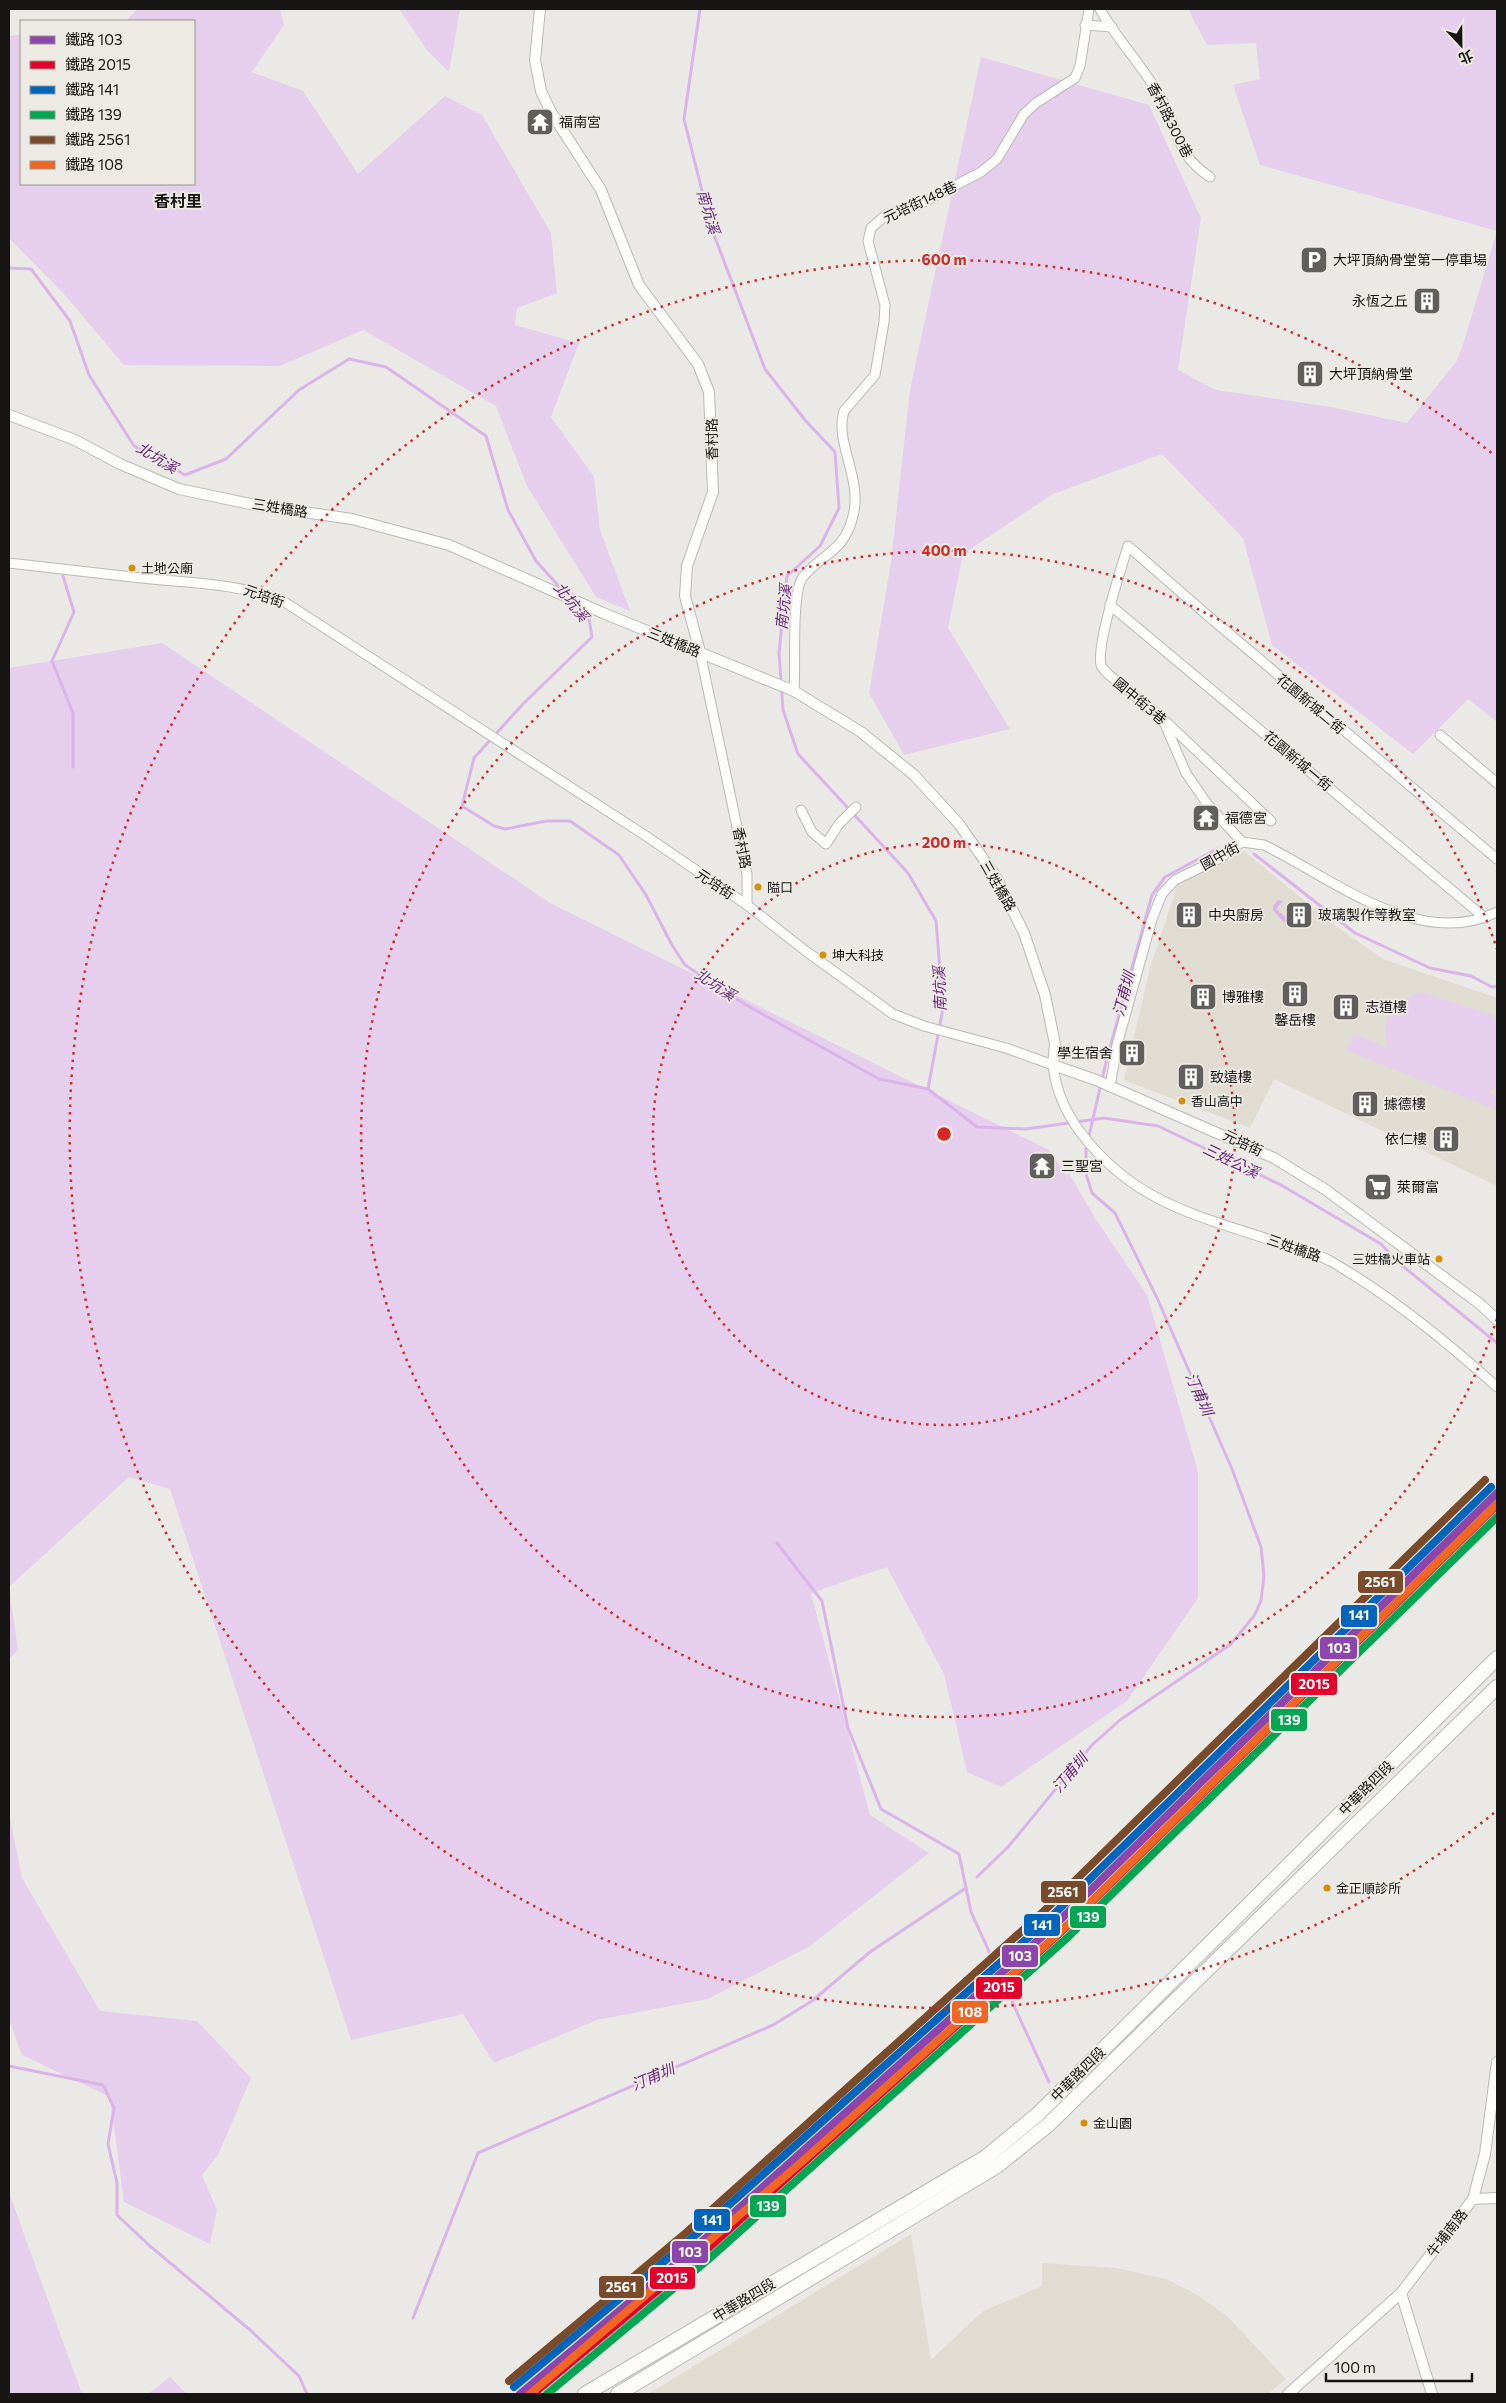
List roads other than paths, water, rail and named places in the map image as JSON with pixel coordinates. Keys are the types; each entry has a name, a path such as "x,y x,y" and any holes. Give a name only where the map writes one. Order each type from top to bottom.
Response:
{"main road":[{"name":"中華路四段","path":"585,2394 986,2157 1037,2115 1497,1658"},
{"name":"中華路四段","path":"618,2394 997,2166 1048,2125 1497,1687"}],"street":[{"name":"香村路","path":"540,9 535,60 541,91 551,112 601,190 639,285 698,364 709,392 713,492 687,566 685,596 700,652 747,874 747,905"},
{"name":"元培街148巷","path":"794,691 796,601 802,578 834,552 848,533 857,498 842,431 842,418 844,411 875,375 884,322 885,306 868,241 871,228 886,215 925,201 981,172 997,159 1024,114 1036,103 1075,78 1080,66 1089,9"},
{"name":"香村路300巷","path":"1100,9 1161,97 1184,154 1194,167 1210,177"},
{"path":"1085,25 1112,27"},
{"name":"三姓橋路","path":"9,415 75,440 120,464 179,489 255,505 352,519 449,545 603,613 794,691 861,732 914,775 964,831 996,877 1024,933 1044,995 1055,1044 1053,1065 1055,1082 1062,1100 1080,1132 1109,1166 1138,1188 1164,1203 1330,1260 1395,1303 1497,1387"},
{"name":"國中街3巷","path":"1128,546 1110,605 1100,655 1101,666 1108,674 1162,718 1271,821"},
{"name":"花園新城二街","path":"1128,546 1259,660 1497,859"},
{"name":"元培街","path":"9,564 219,584 263,593 283,601 646,836 747,905 893,1014 924,1026 1006,1048 1053,1065 1225,1134 1274,1158 1349,1206 1480,1304 1497,1320"},
{"name":"花園新城一街","path":"1110,605 1485,918"},
{"path":"1162,718 1186,773 1208,805 1242,842"},
{"path":"1440,735 1497,784"},
{"path":"800,810 812,832 826,844 839,824 856,807"},
{"name":"國中街","path":"1110,1087 1120,1036 1152,919 1162,894 1175,880 1218,858 1242,842 1264,845 1394,914 1446,924 1485,918 1497,912"},
{"name":"牛埔南路","path":"1288,2394 1401,2293 1473,2199 1485,2154 1497,2062"},
{"path":"986,2157 997,2166"},
{"path":"1473,2199 1497,2198"},
{"path":"1401,2293 1432,2394"}],"waterway":[{"name":"南坑溪","path":"700,9 684,119 711,227 765,369 805,420 835,452 839,508 820,546 787,576 779,653 783,710 798,754 908,873 936,921 943,1008 928,1089"},
{"name":"北坑溪","path":"9,268 31,269 70,321 89,375 134,446 185,475 226,459 299,390 349,359 386,367 486,436 508,510 536,561 565,593"},
{"path":"63,576 74,612 52,661 73,713 73,767"},
{"name":"北坑溪","path":"576,605 589,619 592,637 523,704 474,758 462,806 494,826 505,829 546,821 570,821 619,855 646,895 672,945 685,965 746,1005 879,1079 928,1089 977,1127 1026,1129 1104,1118 1158,1126 1281,1185 1381,1244 1399,1263 1497,1343"},
{"name":"汀甫圳","path":"977,1877 1008,1847 1092,1745 1120,1720 1231,1644 1254,1616 1261,1601 1264,1576 1261,1547 1232,1469 1158,1300 1115,1213 1092,1193 1086,1174 1086,1149 1106,1062 1152,895 1165,877 1217,849"},
{"name":"汀甫圳","path":"1254,854 1355,933 1430,968 1471,976 1492,987 1497,986"},
{"path":"777,1543 822,1601 848,1728 881,1809 959,1854 971,1912 1049,2082"},
{"name":"汀甫圳","path":"413,2318 478,2153 773,2025 812,2001 870,1952 966,1888"},
{"path":"9,2066 103,2085 114,2108 108,2144 117,2183 117,2215 150,2246 250,2330 299,2376 307,2394"}],"rail line":[{"name":"2561","path":"509,2381 687,2232 1043,1912 1485,1480"},
{"name":"141","path":"514,2387 692,2238 1049,1919 1491,1487"},
{"name":"103","path":"520,2394 698,2245 1055,1925 1497,1493"},
{"name":"108","path":"530,2394 797,2166 1059,1933 1497,1504"},
{"name":"2015","path":"533,2394 704,2252 1061,1932 1497,1505"},
{"name":"139","path":"547,2394 710,2258 1067,1938 1497,1517"}],"place":[{"name":"福南宮","path":"540,122"},
{"name":"大坪頂納骨堂第一停車場","path":"1314,260"},
{"name":"永恆之丘","path":"1427,301"},
{"name":"大坪頂納骨堂","path":"1310,374"},
{"name":"土地公廟","path":"132,568"},
{"name":"福德宮","path":"1206,818"},
{"name":"隘口","path":"758,887"},
{"name":"中央廚房","path":"1189,915"},
{"name":"玻璃製作等教室","path":"1299,915"},
{"name":"坤大科技","path":"823,955"},
{"name":"馨岳樓","path":"1295,994"},
{"name":"博雅樓","path":"1203,997"},
{"name":"志道樓","path":"1346,1007"},
{"name":"學生宿舍","path":"1132,1053"},
{"name":"致遠樓","path":"1191,1077"},
{"name":"香山高中","path":"1182,1101"},
{"name":"據德樓","path":"1365,1104"},
{"name":"依仁樓","path":"1446,1139"},
{"name":"三聖宮","path":"1042,1166"},
{"name":"萊爾富","path":"1378,1187"},
{"name":"三姓橋火車站","path":"1439,1259"},
{"name":"金正順診所","path":"1327,1888"},
{"name":"金山園","path":"1084,2123"}],"district":[{"name":"香村里","path":"178,201"}],"water label":[{"name":"三姓公溪","path":"1231,1161"}]}
